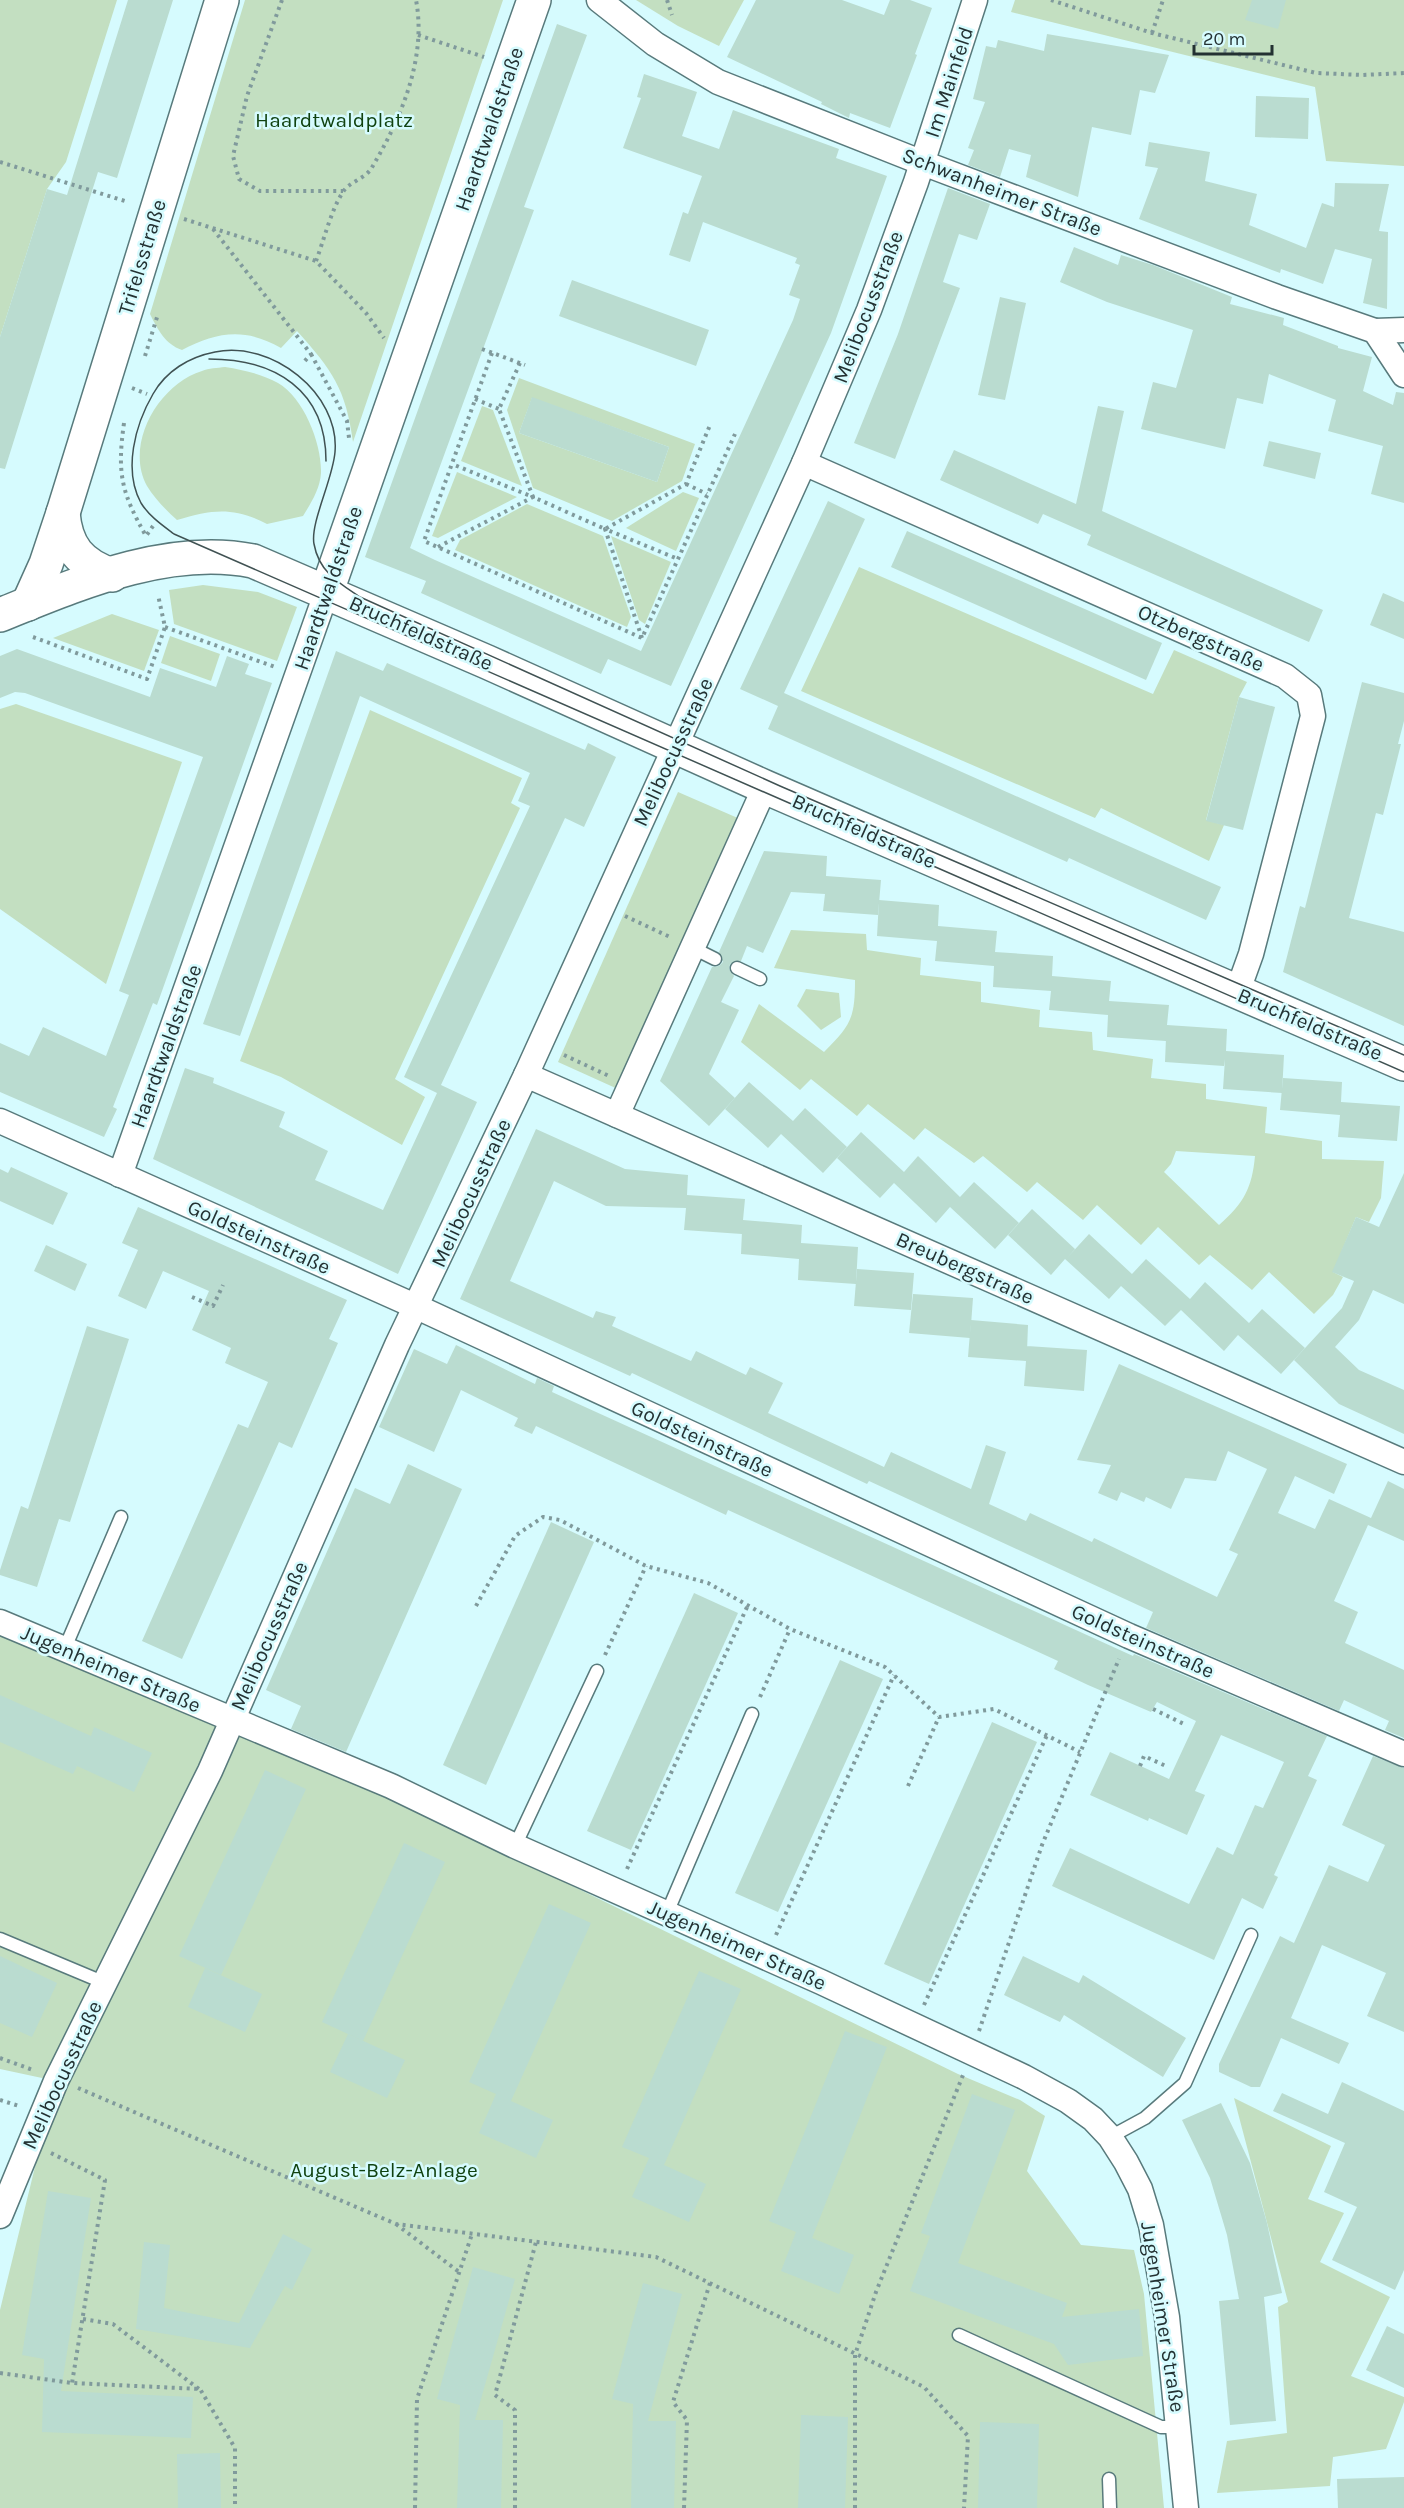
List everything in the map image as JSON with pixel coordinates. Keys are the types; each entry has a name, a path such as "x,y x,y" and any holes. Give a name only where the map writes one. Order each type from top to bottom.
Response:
{"street":[{"name":"Trifelsstraße","path":"14,610 46,564 222,0"},
{"name":"Haardtwaldstraße","path":"120,1174 534,0"},
{"name":"Schwanheimer Straße","path":"599,0 655,44 718,82 923,163 1277,297 1375,331"},
{"name":"Im Mainfeld","path":"923,163 975,0"},
{"name":"Melibocusstraße","path":"0,2216 56,2081 210,1771 397,1345 526,1075 674,747 694,711 869,310 923,163"},
{"path":"1375,331 1404,330"},
{"path":"1375,331 1404,373"},
{"name":"Otzbergstraße","path":"804,463 1285,676 1310,695 1313,717 1251,954 1237,993"},
{"name":"Trifelsstraße","path":"63,513 67,538 74,551 85,563 112,575"},
{"path":"14,610 112,575 181,559 237,558 260,563 327,591"},
{"name":"Bruchfeldstraße","path":"327,591 765,787 1404,1064"},
{"path":"617,1115 765,787"},
{"name":"Breubergstraße","path":"526,1075 1404,1462"},
{"name":"Goldsteinstraße","path":"0,1121 417,1307 1129,1636 1404,1754"},
{"name":"Jugenheimer Straße","path":"0,1622 391,1786 515,1846 916,2026 1044,2087 1093,2120 1110,2137 1140,2189 1151,2225 1167,2317 1180,2427 1186,2508"}],"lane":[{"path":"693,948 715,959"},
{"path":"737,968 760,979"},
{"path":"65,1648 121,1518"},
{"path":"515,1846 597,1671"},
{"path":"667,1913 752,1714"},
{"path":"1110,2137 1145,2118 1185,2083 1251,1935"},
{"path":"0,1939 105,1983"},
{"path":"959,2335 1161,2427 1180,2427"},
{"path":"1110,2479 1110,2508"}],"path":[{"path":"282,0 247,96 233,156 239,178 260,191 343,191"},
{"path":"316,261 343,191 369,171 398,114 417,63 416,0"},
{"path":"667,0 672,15"},
{"path":"1051,0 1152,33 1316,73 1364,75 1404,73"},
{"path":"1152,33 1163,0"},
{"path":"418,35 489,59"},
{"path":"0,162 316,261 366,313 388,345"},
{"path":"213,228 311,354 347,421 349,443"},
{"path":"145,357 156,326 159,303"},
{"path":"482,349 523,364 499,409"},
{"path":"492,353 424,541 642,638"},
{"path":"303,363 311,354"},
{"path":"131,399 138,378"},
{"path":"126,385 147,394"},
{"path":"475,399 499,409 532,497"},
{"path":"125,418 119,454 120,475 127,498 146,536 153,526"},
{"path":"341,425 347,421"},
{"path":"605,529 686,484 710,425"},
{"path":"642,638 735,434"},
{"path":"452,464 678,559"},
{"path":"686,484 708,494"},
{"path":"438,547 532,497"},
{"path":"605,529 642,638"},
{"path":"33,637 147,679 165,627 158,595"},
{"path":"165,627 282,669"},
{"path":"603,906 693,948"},
{"path":"564,1055 611,1077"},
{"path":"192,1297 213,1306 223,1285"},
{"path":"476,1606 515,1536 543,1517 560,1520 646,1566 708,1583 790,1629 885,1667 939,1717"},
{"path":"597,1671 646,1566"},
{"path":"617,1891 748,1605"},
{"path":"752,1714 790,1629"},
{"path":"765,1957 894,1675"},
{"path":"939,1717 994,1709 1080,1752"},
{"path":"1153,1709 1186,1725"},
{"path":"1168,1716 1171,1709"},
{"path":"908,1786 939,1717"},
{"path":"916,2026 1047,1736"},
{"path":"1140,1766 1144,1756 1166,1766"},
{"path":"0,2058 37,2072"},
{"path":"69,2084 396,2224 459,2272"},
{"path":"0,2100 22,2107"},
{"path":"43,2150 105,2180 72,2384"},
{"path":"396,2224 656,2257 924,2387 968,2436 964,2508"},
{"path":"414,2508 417,2399 472,2234"},
{"path":"515,2508 515,2410 495,2395 536,2242"},
{"path":"684,2508 687,2420 673,2402 710,2283"},
{"path":"83,2319 113,2324 200,2389 235,2448 234,2508"},
{"path":"0,2373 72,2384 200,2389"}],"green space":[{"path":"0,0 117,0 66,162 47,189 0,337"},
{"name":"Haardtwaldplatz","path":"245,0 503,0 353,442 346,408 336,381 320,357 297,331 281,348 255,337 231,334 207,339 182,350 167,340 159,331 150,314"},
{"path":"636,0 744,0 719,46 678,26"},
{"path":"1015,0 1404,0 1404,166 1326,161 1315,87 1011,12"},
{"path":"225,367 252,373 278,383 296,399 310,423 321,461 321,473 317,490 303,516 267,524 255,518 223,511 177,520 147,486 141,470 140,452 143,435 160,402 186,378 205,370"},
{"path":"519,378 695,444 682,481 612,521 533,488 507,410","holes":["532,398 669,447 657,482 519,433"]},
{"path":"482,406 493,410 522,486 461,461"},
{"path":"457,472 517,497 438,538 432,536"},
{"path":"683,492 699,498 676,551 626,528"},
{"path":"527,504 603,536 631,617 627,627 455,550 460,540"},
{"path":"611,536 671,562 645,624 639,620"},
{"path":"859,567 1153,694 1174,650 1247,682 1239,697 1206,820 1224,825 1209,861 1101,808 1095,818 801,691"},
{"path":"203,585 258,592 297,607 277,661 174,624 169,590"},
{"path":"112,614 159,630 144,671 53,638"},
{"path":"170,636 220,654 211,681 161,663"},
{"path":"16,704 182,762 106,984 0,909 0,709"},
{"path":"370,710 522,778 511,803 520,808 395,1079 425,1097 402,1145 281,1077 240,1061"},
{"path":"678,792 740,819 620,1090 558,1062"},
{"path":"791,930 866,934 867,950 921,958 920,975 981,982 981,1002 1040,1010 1039,1027 1092,1032 1093,1050 1153,1059 1151,1078 1206,1084 1206,1099 1267,1107 1265,1133 1322,1141 1322,1159 1384,1161 1381,1198 1369,1222 1356,1217 1333,1272 1343,1277 1333,1295 1314,1314 1269,1272 1252,1290 1210,1255 1199,1265 1158,1227 1141,1245 1097,1205 1083,1220 1037,1182 1027,1192 983,1156 974,1163 925,1128 914,1140 868,1104 857,1116 811,1079 800,1090 741,1042 759,1004 824,1052 850,1020 854,1003 855,980 774,968","holes":["1176,1151 1255,1156 1252,1177 1241,1202 1219,1225 1164,1172 1171,1164"]},
{"path":"806,989 839,993 841,1017 821,1030 797,1006"},
{"name":"August-Belz-Anlage","path":"0,1623 232,1720 958,2074 1020,2100 1045,2116 1027,2171 1081,2245 1134,2250 1144,2294 1164,2508 0,2508 0,2310 56,2081 0,2069"},
{"path":"1234,2098 1331,2146 1308,2199 1344,2213 1320,2262 1390,2297 1351,2376 1404,2397 1404,2402 1386,2449 1333,2457 1330,2486 1217,2493 1227,2441 1287,2433 1278,2307 1288,2302"}],"building":[{"path":"128,0 173,0 117,178 98,172 5,469 0,468 0,337 47,189 67,195"},
{"path":"756,0 842,0 884,15 890,0 910,0 932,8 890,128 850,113 849,118 821,104 822,102 727,57"},
{"path":"1252,0 1286,0 1278,29 1245,20"},
{"path":"557,24 587,35 524,207 534,210 410,548 435,560 641,651 793,320 800,299 789,295 800,265 795,263 797,258 703,222 690,262 669,255 683,212 688,214 702,176 623,148 641,98 637,97 644,74 697,92 682,136 719,149 733,110 839,149 836,158 887,176 831,333 671,686 608,659 601,674 421,593 426,581 365,557"},
{"path":"1047,34 1169,55 1155,93 1140,90 1131,135 1092,127 1078,197 1026,177 1031,155 1009,149 1000,177 968,165 974,150 968,148 985,102 973,99 986,46 996,48 998,40 1044,51"},
{"path":"1256,96 1309,98 1308,139 1255,137"},
{"path":"1149,142 1210,152 1205,181 1257,194 1249,225 1306,248 1322,203 1334,207 1335,183 1389,184 1379,231 1388,232 1387,309 1363,303 1372,259 1335,249 1323,284 1281,269 1280,273 1139,219 1158,168 1145,166"},
{"path":"948,188 990,204 977,240 959,234 943,282 960,288 895,459 854,443 898,334"},
{"path":"1074,247 1118,265 1121,255 1153,265 1232,297 1230,304 1284,318 1283,325 1338,346 1338,348 1372,357 1363,391 1393,405 1396,392 1404,393 1404,503 1371,494 1383,446 1328,431 1336,400 1269,374 1263,404 1237,398 1225,449 1141,429 1153,382 1176,388 1193,330 1107,302 1060,282"},
{"path":"572,280 709,330 696,366 559,316"},
{"path":"1000,297 1026,303 1005,400 978,395"},
{"path":"532,397 669,447 657,482 519,433"},
{"path":"1098,406 1124,411 1102,511 1323,610 1309,642 1087,545 1091,535 1043,514 1038,524 940,480 954,450 1076,504"},
{"path":"1269,441 1321,453 1315,479 1263,466"},
{"path":"828,501 865,519 784,693 1221,887 1206,920 1069,858 1067,862 768,729 778,706 740,689"},
{"path":"907,531 1162,643 1146,680 891,567"},
{"path":"1383,593 1404,602 1404,639 1370,625"},
{"path":"17,649 150,697 160,668 216,687 227,656 249,664 245,674 272,683 157,1005 153,1003 113,1107 117,1109 104,1137 0,1092 0,1043 29,1056 43,1027 106,1056 129,995 119,991 203,757 25,693 15,692 0,698 0,656"},
{"path":"336,651 383,671 387,663 585,750 588,743 616,757 584,827 565,818 441,1085 477,1102 398,1274 153,1159 185,1068 214,1078 213,1083 285,1112 279,1127 328,1151 315,1180 383,1210 437,1093 404,1077 530,806 518,801 530,773 360,696 240,1036 203,1024"},
{"path":"1362,682 1404,693 1404,721 1398,744 1401,744 1383,815 1376,813 1349,918 1404,932 1404,1026 1283,972 1300,906 1305,908"},
{"path":"1239,697 1275,707 1243,830 1206,821"},
{"path":"764,851 827,856 826,876 881,880 878,915 823,911 825,894 791,892 763,953 747,946 741,961 730,964 729,969 734,976 721,1002 739,1010 709,1074 735,1098 709,1126 660,1081 712,967 719,966 723,962 719,952"},
{"path":"879,900 939,905 938,926 997,931 995,952 1053,956 1052,976 1111,981 1109,1001 1169,1005 1167,1025 1227,1029 1226,1051 1284,1055 1282,1093 1223,1089 1225,1059 1224,1066 1165,1062 1166,1041 1107,1037 1108,1015 1049,1010 1051,991 993,987 994,966 935,961 937,941 877,936"},
{"path":"1283,1078 1342,1082 1341,1102 1400,1106 1397,1141 1338,1137 1340,1115 1280,1110"},
{"path":"749,1082 793,1121 805,1108 847,1147 823,1173 781,1134 768,1148 725,1109"},
{"path":"536,1129 625,1169 688,1175 687,1195 745,1199 743,1220 802,1225 801,1243 858,1247 856,1284 798,1280 799,1259 741,1254 742,1234 684,1230 686,1208 606,1206 554,1181 510,1281 593,1318 596,1311 616,1317 612,1326 691,1361 696,1351 746,1375 750,1367 783,1383 768,1413 884,1467 891,1452 971,1489 986,1445 1006,1452 989,1504 1026,1521 1030,1513 1092,1542 1094,1538 1217,1597 1238,1554 1229,1550 1267,1469 1228,1451 1216,1481 1185,1478 1171,1509 1146,1497 1144,1502 1121,1492 1117,1501 1098,1493 1111,1465 1077,1460 1119,1364 1347,1464 1334,1494 1295,1476 1278,1513 1315,1529 1329,1499 1371,1518 1388,1481 1404,1489 1404,1541 1368,1525 1334,1601 1358,1612 1345,1643 1404,1670 1404,1738 1385,1730 1389,1721 1344,1700 1339,1711 1146,1628 1153,1612 869,1481 867,1484 632,1373 630,1376 460,1299"},
{"path":"861,1132 904,1172 918,1156 960,1197 974,1182 1019,1223 995,1249 950,1207 936,1223 894,1183 880,1198 837,1158"},
{"path":"11,1167 68,1193 53,1225 0,1201 0,1169 8,1173"},
{"path":"1404,1173 1404,1304 1373,1290 1359,1320 1335,1347 1359,1370 1404,1390 1404,1434 1339,1404 1294,1360 1342,1308 1354,1281 1332,1272 1356,1217 1379,1227"},
{"path":"138,1207 347,1300 329,1339 338,1343 292,1448 279,1442 182,1659 142,1641 238,1424 248,1428 268,1382 225,1363 231,1348 192,1330 209,1291 163,1271 146,1309 118,1296 138,1250 122,1243"},
{"path":"1032,1209 1075,1249 1067,1258 1089,1234 1132,1274 1146,1259 1190,1299 1205,1282 1249,1323 1262,1309 1305,1348 1281,1374 1238,1335 1224,1351 1181,1310 1165,1326 1121,1286 1109,1299 1065,1259 1051,1275 1008,1235"},
{"path":"46,1245 87,1264 75,1291 34,1271"},
{"path":"857,1269 914,1273 911,1310 854,1306"},
{"path":"913,1294 973,1298 970,1338 909,1333"},
{"path":"971,1320 1028,1325 1027,1346 1087,1350 1084,1391 1024,1386 1026,1361 968,1357"},
{"path":"87,1326 129,1339 70,1522 59,1519 37,1587 0,1575 0,1570 21,1506 28,1509"},
{"path":"456,1345 535,1384 537,1378 554,1386 552,1392 1133,1656 1134,1654 1327,1736 1308,1776 1317,1780 1274,1875 1278,1877 1263,1909 1242,1898 1214,1960 1052,1886 1070,1848 1189,1904 1217,1847 1233,1855 1255,1805 1263,1808 1284,1762 1221,1735 1195,1791 1205,1795 1187,1835 1149,1818 1148,1821 1090,1795 1110,1752 1169,1779 1196,1721 1157,1702 1151,1712 1088,1685 1054,1669 1058,1661 728,1510 726,1515 536,1426 532,1434 514,1426 518,1418 461,1390 434,1452 379,1427 414,1349 447,1364"},
{"path":"408,1464 462,1489 346,1752 291,1729 301,1706 266,1690 355,1488 390,1504"},
{"path":"551,1522 594,1542 486,1785 443,1765"},
{"path":"694,1593 738,1613 631,1850 587,1831"},
{"path":"840,1660 883,1679 778,1912 735,1893"},
{"path":"0,1695 91,1736 94,1727 152,1753 134,1792 77,1766 73,1774 0,1742"},
{"path":"992,1722 1037,1742 929,1984 884,1964"},
{"path":"1373,1756 1404,1768 1404,2032 1367,2016 1386,1973 1322,1945 1291,2018 1349,2043 1339,2064 1281,2038 1260,2087 1251,2087 1219,2072 1219,2064 1280,1936 1294,1943 1329,1865 1368,1882 1385,1845 1342,1825"},
{"path":"265,1770 306,1789 221,1975 179,1956"},
{"path":"404,1843 445,1862 363,2041 322,2022"},
{"path":"549,1904 591,1923 511,2101 553,2120 536,2158 479,2133 496,2094 469,2082"},
{"path":"0,1956 57,1983 32,2037 0,2023"},
{"path":"1023,1956 1079,1983 1083,1975 1186,2038 1163,2077 1064,2015 1060,2022 1004,1995"},
{"path":"205,1968 262,1994 245,2032 188,2007"},
{"path":"699,1971 741,1989 664,2165 706,2184 689,2222 632,2197 649,2158 622,2147"},
{"path":"845,2031 887,2047 812,2238 854,2255 839,2294 781,2271 796,2232 769,2221"},
{"path":"348,2034 405,2060 387,2098 330,2072"},
{"path":"1342,2082 1404,2111 1404,2270 1395,2290 1332,2260 1357,2207 1324,2192 1345,2143 1273,2111 1282,2093 1328,2114"},
{"path":"972,2094 1015,2110 958,2263 1067,2303 1062,2317 1139,2309 1143,2356 1068,2365 1054,2344 910,2291 930,2236 921,2233"},
{"path":"1221,2103 1250,2163 1267,2223 1282,2293 1264,2297 1276,2421 1230,2425 1219,2301 1239,2299 1227,2235 1210,2178 1182,2120"},
{"path":"48,2191 91,2198 61,2391 193,2397 191,2438 42,2432 44,2359 22,2355"},
{"path":"283,2234 312,2249 292,2290 285,2286 250,2348 136,2329 144,2242 170,2245 164,2308 239,2323"},
{"path":"473,2267 515,2279 475,2420 503,2420 501,2508 457,2508 460,2405 437,2399"},
{"path":"643,2283 682,2294 648,2421 676,2421 674,2508 631,2508 633,2404 612,2399"},
{"path":"1387,2326 1404,2334 1404,2388 1366,2370"},
{"path":"801,2415 848,2417 845,2508 798,2508"},
{"path":"980,2422 1039,2424 1037,2508 978,2508"},
{"path":"220,2453 221,2508 178,2508 177,2454"},
{"path":"1404,2477 1404,2508 1338,2508 1337,2479"}],"tram line":[{"path":"1404,1055 780,786 360,597 331,576 320,562 314,544 315,525 335,452 334,430 326,410 314,391 298,375 279,363 258,354 236,350 205,354 187,361 171,372 153,394 137,433 132,462 133,476 141,503 156,520 174,534 1404,1072"},
{"path":"209,359 233,360 255,365 292,383 317,415 324,436 326,461"}]}
